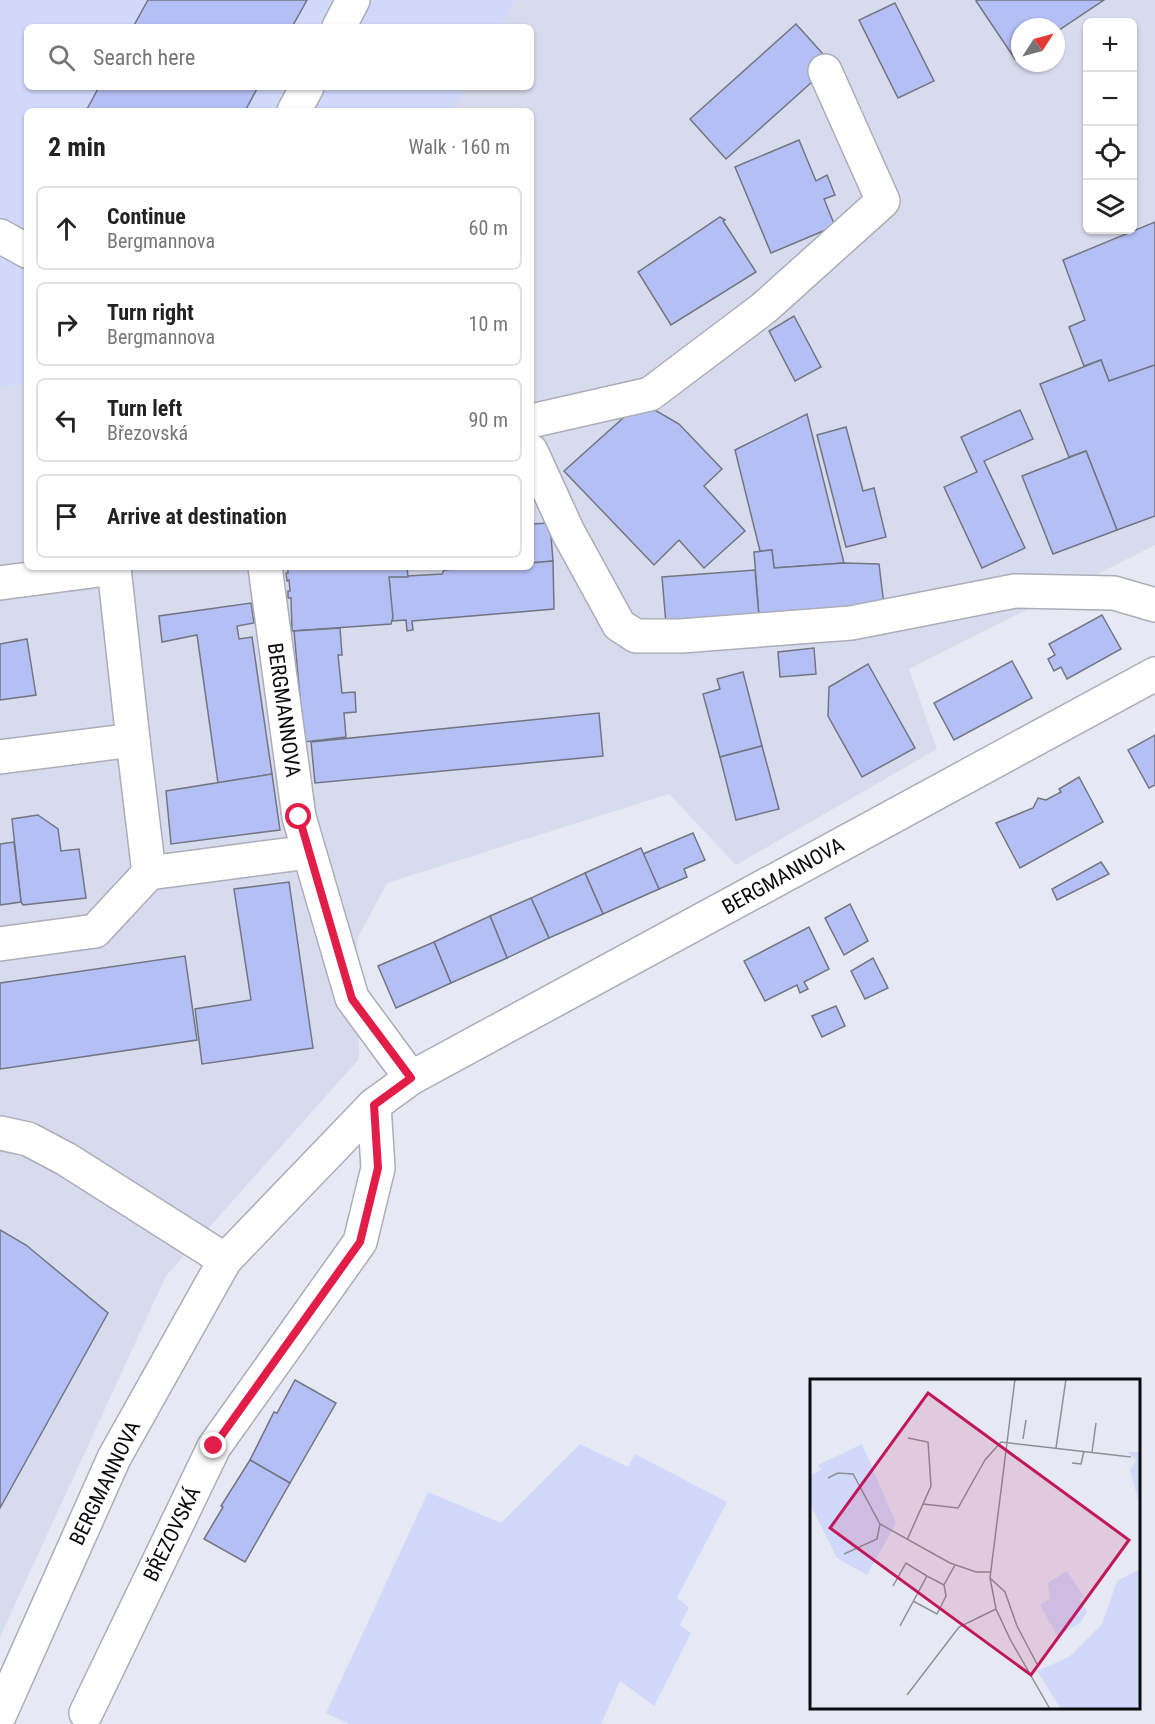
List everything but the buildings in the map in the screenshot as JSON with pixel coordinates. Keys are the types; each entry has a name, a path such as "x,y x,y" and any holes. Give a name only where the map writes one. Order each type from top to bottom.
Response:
{"street":[{"path":"341,24 353,0"},
{"path":"534,420 650,394 764,308 883,201 825,71"},
{"path":"296,108 305,90"},
{"path":"0,236 24,249"},
{"path":"534,458 568,532 618,625 636,636 681,636 851,623 1015,591 1114,592 1155,605"},
{"path":"0,583 99,570"},
{"path":"114,570 149,873"},
{"name":"BERGMANNOVA","path":"265,570 299,817 309,852 352,999 411,1078"},
{"name":"BERGMANNOVA","path":"0,1714 114,1458 225,1260 374,1105 411,1078 1155,674"},
{"path":"0,757 133,740"},
{"path":"0,944 95,931 149,873 309,852"},
{"name":"BŘEZOVSKÁ","path":"86,1713 214,1446 360,1242 378,1168 374,1105"},
{"path":"0,1133 28,1139 66,1159 225,1260"}],"shaded area":[{"path":"0,0 1155,0 1155,545 909,669 937,749 736,865 669,794 387,883 357,939 359,1059 166,1276 0,1637"},
{"path":"0,0 515,0 502,24 24,24 24,90 464,90 454,108 24,108 24,384 0,387"},
{"path":"580,1444 628,1467 635,1454 727,1502 677,1598 689,1607 680,1625 691,1633 654,1706 620,1681 601,1724 349,1724 326,1713 428,1492 501,1523"}],"route":[{"path":"214,1446 360,1242 378,1168 374,1105 411,1078 352,999 299,817"}]}
